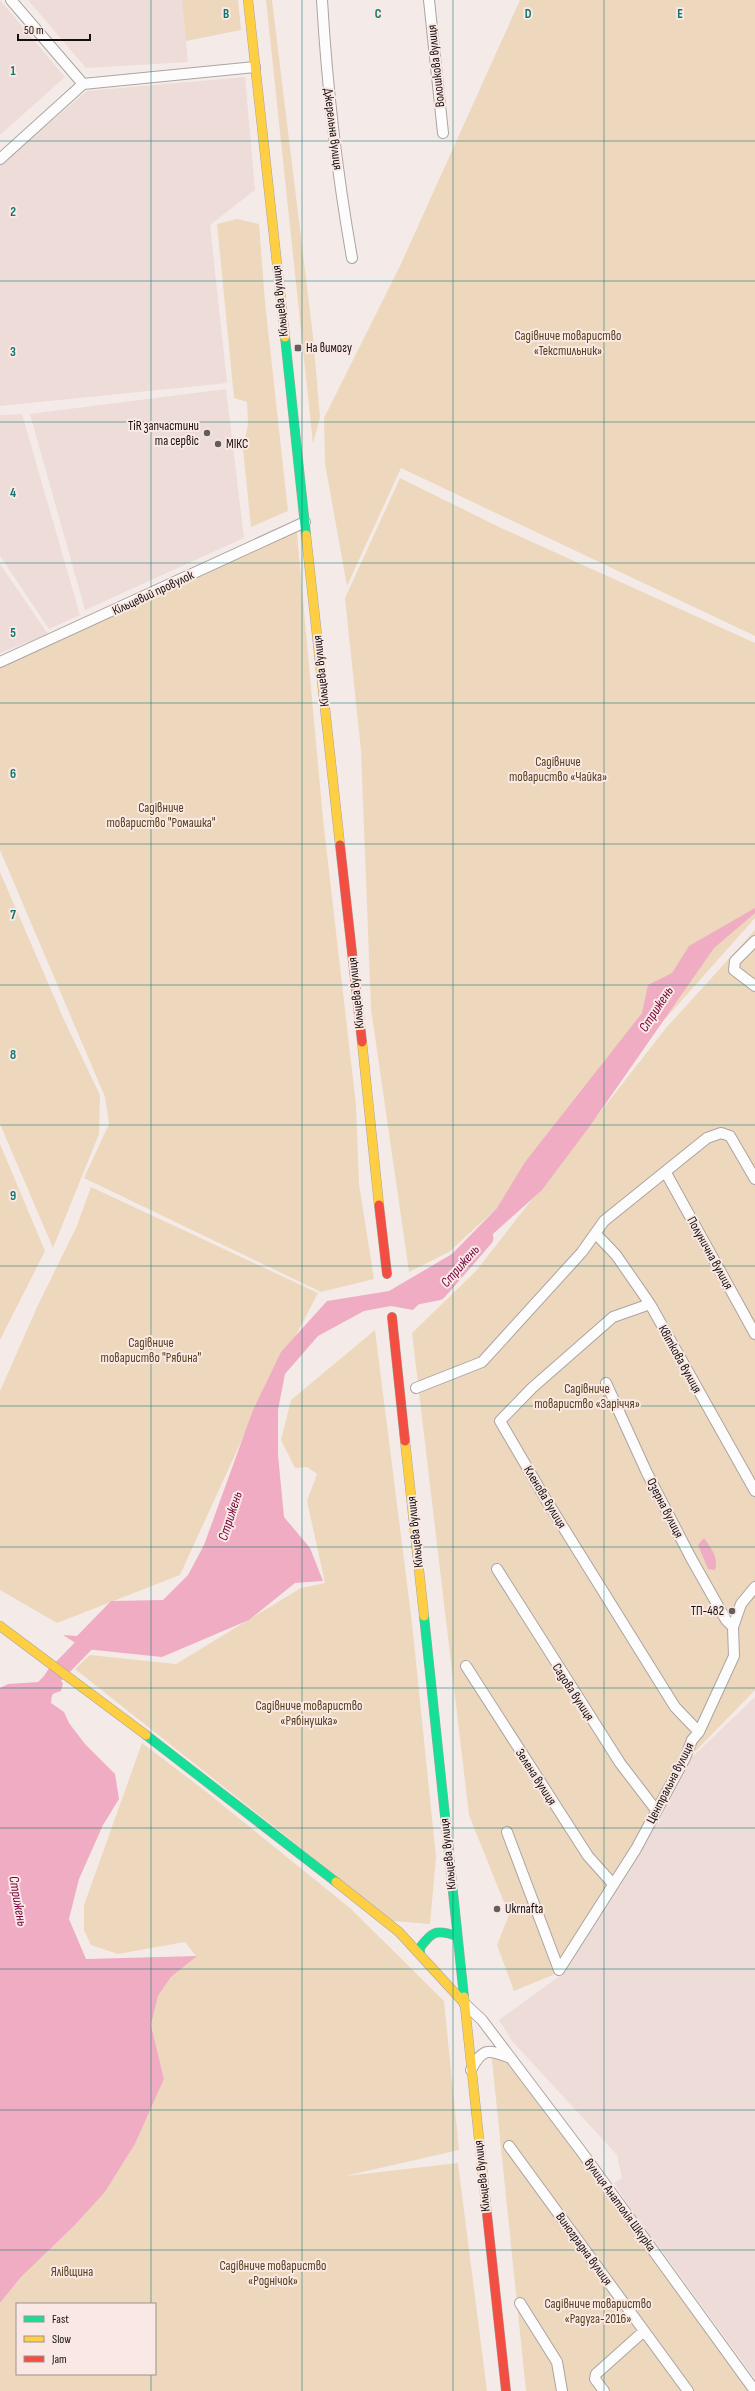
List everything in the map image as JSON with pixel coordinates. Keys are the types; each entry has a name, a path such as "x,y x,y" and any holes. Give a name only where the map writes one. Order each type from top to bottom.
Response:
{"main road":[{"name":"Кільцева вулиця","path":"248,0 387,1274"},
{"name":"Кільцева вулиця","path":"392,1318 465,2004 471,2079 506,2391"},
{"path":"0,1626 178,1759 244,1813 399,1932 420,1952 465,2004"},
{"path":"399,1932 428,1935 441,1932 457,1936"},
{"path":"420,1952 419,1949 428,1935"}],"street":[{"path":"11,0 83,84"},
{"name":"Джерельна вулиця","path":"322,0 325,66 352,258"},
{"name":"Волошкова вулиця","path":"429,0 443,133"},
{"path":"0,159 83,84 255,67"},
{"name":"Кільцевий провулок","path":"0,662 304,522"},
{"path":"755,941 735,961 734,970 755,986"},
{"path":"416,1388 482,1362 582,1252 609,1217 666,1173 686,1152 707,1138 721,1133 730,1136 755,1179"},
{"name":"Полунична вулиця","path":"666,1173 755,1334"},
{"name":"Квіткова вулиця","path":"596,1234 616,1255 650,1304 755,1491"},
{"name":"Кленова вулиця","path":"650,1304 613,1317 532,1388 500,1421 545,1498 670,1700 698,1732"},
{"name":"Озерна вулиця","path":"606,1383 647,1472 691,1558 726,1620 733,1628"},
{"name":"Садова вулиця","path":"497,1569 620,1763 656,1810"},
{"name":"Центральна вулиця","path":"507,1832 559,1970 636,1849 685,1758 692,1740 698,1732 734,1656 733,1628 741,1604 755,1587"},
{"name":"Зелена вулиця","path":"466,1666 588,1856 613,1884"},
{"name":"вулиця Анатолія Шкурка","path":"465,2004 482,2020 581,2150 755,2391"},
{"path":"471,2079 471,2070 477,2059 486,2052 491,2051 511,2058"},
{"name":"Виноградна вулиця","path":"509,2146 688,2391"},
{"path":"520,2303 557,2362 562,2391"},
{"path":"604,2391 595,2379 596,2374 644,2331"}],"shaded area":[{"path":"0,0 65,77 0,135"},
{"path":"28,0 182,0 188,62 86,68"},
{"path":"245,77 255,190 210,225 227,383 0,406 0,165 87,91"},
{"path":"226,389 244,538 85,610 30,414"},
{"path":"22,414 80,615 49,629 0,556 0,415"},
{"path":"0,564 48,634 0,653"},
{"path":"755,1697 755,2379 662,2251 643,2228 614,2183 622,2178 617,2155 512,2041 499,2020 561,1975 639,1853 689,1760"}],"green space":[{"path":"182,0 238,0 241,30 186,41"},
{"path":"266,0 272,0 313,336 320,417 313,444"},
{"name":"Садівниче товариство «Текстильник»","path":"520,0 755,0 755,636 401,468 347,586 325,464 324,418 400,266"},
{"path":"237,219 259,224 265,302 288,511 251,527 243,449 248,424 247,402 234,398 217,224"},
{"name":"Садівниче товариство «Чайка»","path":"400,478 499,527 755,643 755,918 497,1208 449,1252 409,1272 371,1009 361,751 345,598"},
{"name":"Садівниче товариство \"Ромашка\"","path":"296,523 323,819 356,1105 359,1184 374,1279 321,1292 84,1178 109,1124 105,1097 0,850 0,662"},
{"path":"0,872 65,1022 100,1095 99,1134 53,1248 0,1124"},
{"name":"Садівниче товариство «Заріччя»","path":"755,930 755,1690 687,1760 560,1972 514,1991 497,1945 509,1915 469,1815 412,1333 476,1271 666,1028"},
{"path":"0,1144 45,1251 0,1340"},
{"name":"Садівниче товариство \"Рябина\"","path":"91,1187 318,1293 245,1433 180,1575 57,1623 0,1590 0,1391 38,1305 76,1228"},
{"name":"Садівниче товариство «Рябінушка»","path":"375,1330 412,1623 436,1857 430,1924 393,1921 75,1669 90,1655 176,1664 301,1588 325,1583 307,1501 317,1474 307,1467 295,1468 281,1440 291,1400"},
{"path":"142,1743 204,1790 350,1908 444,2001 459,2150 345,2176 458,2163 487,2391 0,2391 0,2303 21,2277 74,2226 105,2192 135,2144 164,2079 151,2025 158,1996 171,1977 196,1956 185,1942 118,1954 91,1945 84,1930 84,1905"},
{"name":"Садівниче товариство «Радуга-2016»","path":"491,2051 511,2058 754,2391 526,2391"}],"water":[{"path":"755,908 755,913 714,948 590,1126 542,1190 447,1275 413,1310 391,1306 364,1311 318,1336 285,1374 278,1410 278,1455 284,1517 310,1548 323,1581 295,1583 249,1620 162,1657 85,1649 63,1635 77,1636 111,1601 163,1600 188,1575 204,1545 253,1410 281,1352 327,1301 389,1291 452,1254 497,1208 525,1162 642,1013 648,985 672,973 689,946"},
{"path":"704,1538 712,1549 715,1557 715,1570 708,1569 698,1545"},
{"path":"49,1671 63,1683 61,1691 52,1694 51,1703 64,1712 69,1723 85,1744 115,1774 119,1799 103,1825 79,1879 69,1919 86,1959 197,1956 171,1977 158,1996 151,2025 164,2079 135,2144 105,2192 74,2226 21,2277 0,2303 0,1688 8,1684 38,1682"}],"waterway":[{"name":"Стрижень","path":"407,1298 438,1292 485,1238"},
{"name":"Стрижень","path":"42,1696 54,1676 99,1630"}],"traffic: fast":[{"path":"285,337 306,535"},
{"path":"424,1616 464,1997"},
{"path":"146,1735 336,1882"},
{"path":"420,1952 419,1949 427,1938 435,1933 439,1932 457,1936"}],"traffic: slow":[{"path":"248,0 285,337"},
{"path":"306,535 340,845"},
{"path":"362,1042 379,1205"},
{"path":"405,1441 424,1616"},
{"path":"0,1626 146,1735"},
{"path":"336,1882 399,1932 465,2004"},
{"path":"464,1997 487,2214"}],"traffic: jam":[{"path":"340,845 362,1042"},
{"path":"379,1205 387,1274"},
{"path":"392,1317 405,1441"},
{"path":"487,2214 506,2391"}],"place":[{"name":"На вимогу","path":"298,348"},
{"name":"TiR запчастини та сервіс","path":"207,433"},
{"name":"МІКС","path":"218,444"},
{"name":"ТП-482","path":"732,1611"},
{"name":"Ukrnafta","path":"497,1909"}],"park label":[{"name":"Ялівщина","path":"72,2272"},
{"name":"Садівниче товариство «Роднічок»","path":"273,2274"}]}
